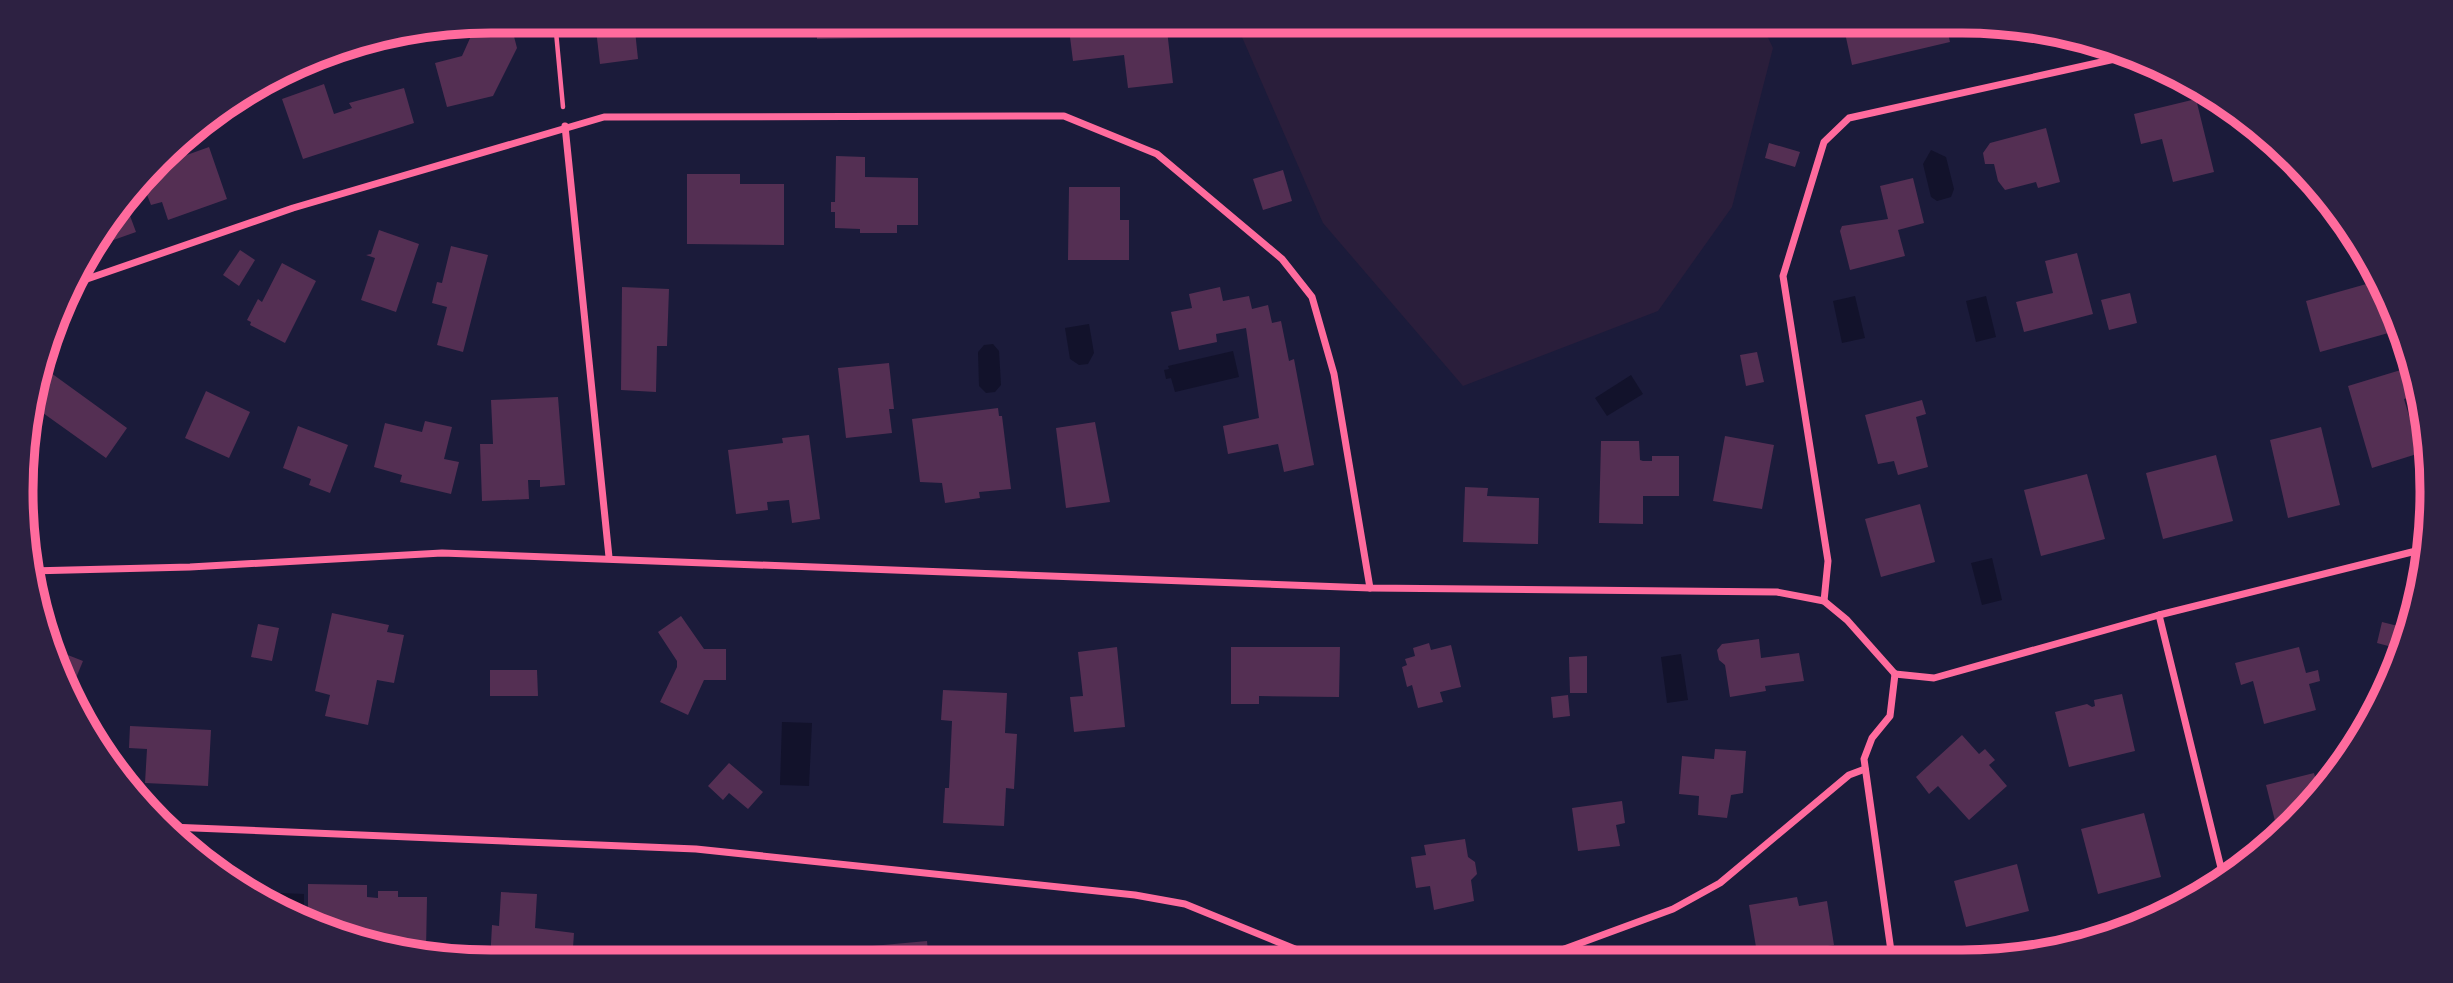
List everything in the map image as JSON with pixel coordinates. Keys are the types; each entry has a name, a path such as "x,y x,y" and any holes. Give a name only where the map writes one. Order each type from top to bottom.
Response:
{"street":[{"path":"1824,601 1828,561 1783,276 1824,142 1849,118 2113,59"},
{"path":"86,279 293,208 565,126 604,117 1064,116 1157,154 1282,259 1311,297 1334,374 1370,588"},
{"path":"565,126 609,558"},
{"path":"40,571 190,567 442,553 1370,588 1777,592 1824,601 1847,620 1895,674 1934,678 2159,615 2416,551"},
{"path":"2159,615 2221,869"},
{"path":"1891,950 1866,769 1867,749 1890,716 1895,674"},
{"path":"1565,950 1673,909 1720,883 1849,775 1866,769"},
{"path":"180,827 696,849 1135,895 1185,904 1298,950"}],"path":[{"path":"556,33 565,126"}],"shaded area":[{"path":"1240,33 1766,33 1773,48 1732,207 1658,311 1463,386 1323,223"},
{"path":"1931,150 1946,157 1954,189 1951,197 1937,201 1931,197 1923,164"},
{"path":"1855,296 1865,338 1842,343 1833,301"},
{"path":"1986,296 1996,337 1976,342 1966,301"},
{"path":"1089,324 1094,353 1088,364 1079,365 1070,359 1065,328"},
{"path":"993,344 999,351 1001,385 995,392 986,393 979,386 978,352 984,345"},
{"path":"1233,351 1239,377 1175,392 1171,378 1166,379 1164,370 1169,369 1168,366"},
{"path":"1631,375 1643,394 1607,416 1595,398"},
{"path":"1992,558 2002,600 1982,605 1971,563"},
{"path":"1681,654 1688,700 1667,703 1661,657"},
{"path":"782,722 812,723 809,786 780,785"},
{"path":"280,893 304,894 304,909 289,902 280,897"}],"building":[{"path":"513,33 517,48 493,96 447,107 435,63 462,56 470,34"},
{"path":"596,33 635,33 638,59 600,64"},
{"path":"817,33 923,33 923,37 817,39"},
{"path":"1070,33 1167,33 1173,83 1128,88 1124,55 1073,61"},
{"path":"1845,33 1948,33 1950,42 1852,65"},
{"path":"324,84 334,114 352,108 349,103 404,88 414,123 303,159 282,99"},
{"path":"2196,99 2214,172 2173,182 2162,139 2141,144 2134,114"},
{"path":"2046,128 2060,182 2038,188 2036,182 2005,190 1998,181 1994,164 1985,164 1983,153 1990,143"},
{"path":"1769,143 1800,152 1795,167 1765,158"},
{"path":"209,147 227,199 168,220 162,202 151,205 146,191 176,159"},
{"path":"836,156 865,157 865,177 918,178 918,225 897,225 897,233 860,233 860,229 835,228 835,212 831,212 831,202 835,202"},
{"path":"1283,170 1292,201 1263,210 1253,179"},
{"path":"687,174 740,174 740,184 784,184 784,245 687,244"},
{"path":"1913,178 1924,223 1898,230 1905,256 1850,270 1840,231 1842,226 1888,219 1880,186"},
{"path":"1069,187 1120,187 1120,220 1129,220 1129,260 1068,260"},
{"path":"129,212 136,232 107,242"},
{"path":"379,230 419,244 396,312 361,300 375,258 366,255 371,254"},
{"path":"451,246 488,255 463,352 437,345 447,307 432,303 437,282 442,283"},
{"path":"240,250 255,260 239,286 223,275"},
{"path":"2077,253 2093,314 2024,332 2016,302 2053,293 2045,261"},
{"path":"282,263 316,281 285,343 250,325 251,322 247,320 258,299 262,302"},
{"path":"2369,283 2377,307 2380,307 2391,332 2320,352 2306,301"},
{"path":"622,287 669,289 667,346 657,346 656,392 621,390"},
{"path":"1220,287 1223,301 1249,296 1252,309 1268,305 1272,323 1281,321 1289,361 1294,359 1314,465 1284,472 1278,444 1228,454 1223,426 1259,418 1246,328 1216,334 1217,342 1179,350 1171,312 1192,308 1189,294"},
{"path":"2130,293 2137,323 2109,330 2101,300"},
{"path":"1757,352 1764,382 1746,386 1740,355"},
{"path":"889,363 894,409 889,409 892,433 846,438 838,368"},
{"path":"2403,369 2410,398 2404,399 2418,454 2372,468 2348,386"},
{"path":"49,372 127,428 106,458 43,413 39,418"},
{"path":"206,391 250,412 229,458 185,438"},
{"path":"558,397 565,485 540,487 540,480 528,480 529,499 482,501 480,444 493,444 491,400"},
{"path":"1922,400 1926,414 1916,417 1928,467 1898,475 1894,461 1878,464 1865,415"},
{"path":"998,408 999,416 1002,416 1011,489 979,492 980,498 945,503 942,483 920,482 912,419"},
{"path":"425,421 452,427 444,459 459,462 451,494 400,482 402,475 374,467 385,423 422,432"},
{"path":"1095,422 1110,502 1066,508 1056,428"},
{"path":"298,426 348,445 330,493 309,485 311,479 283,468"},
{"path":"2321,427 2340,505 2288,518 2270,440"},
{"path":"809,435 820,519 792,523 789,500 767,502 768,510 736,514 728,450 783,443 782,438"},
{"path":"1725,436 1774,445 1762,509 1713,501"},
{"path":"1601,441 1639,441 1640,460 1643,461 1652,461 1652,456 1679,456 1679,496 1643,496 1643,524 1599,523"},
{"path":"2216,455 2233,521 2163,539 2146,473"},
{"path":"2087,474 2105,539 2041,556 2024,490"},
{"path":"1465,487 1488,488 1487,496 1539,498 1538,544 1463,542"},
{"path":"1920,504 1935,562 1881,577 1865,519"},
{"path":"332,613 389,625 387,632 404,635 394,683 377,680 368,725 325,716 330,695 315,691"},
{"path":"681,616 704,649 726,649 726,680 704,680 688,715 660,702 677,667 677,661 658,632"},
{"path":"2382,622 2399,626 2392,648 2377,643"},
{"path":"258,624 279,628 272,661 251,657"},
{"path":"1759,639 1761,658 1799,653 1804,681 1765,686 1766,691 1730,697 1725,665 1719,660 1717,650 1722,644"},
{"path":"1429,643 1431,650 1451,645 1461,687 1440,692 1443,702 1418,708 1412,685 1407,687 1402,667 1407,665 1405,659 1415,656 1413,648"},
{"path":"1117,647 1125,727 1074,732 1070,697 1083,696 1078,652"},
{"path":"1231,647 1340,647 1339,697 1259,696 1259,704 1231,704"},
{"path":"2299,647 2306,673 2318,670 2320,681 2309,684 2316,710 2264,724 2253,681 2241,685 2235,663"},
{"path":"63,653 83,661 75,681"},
{"path":"1587,656 1587,693 1570,693 1569,657"},
{"path":"490,670 537,670 538,696 490,696"},
{"path":"943,690 1007,693 1005,733 1017,734 1014,789 1006,788 1004,826 943,823 945,788 949,788 952,721 941,720"},
{"path":"2122,694 2135,751 2069,767 2055,712 2087,704 2092,707 2095,706 2094,700"},
{"path":"1568,695 1570,716 1553,718 1551,697"},
{"path":"130,726 211,730 208,786 145,783 147,749 129,748"},
{"path":"1962,735 1979,754 1985,749 1995,760 1989,765 2007,786 1969,820 1938,786 1929,794 1916,777"},
{"path":"1715,749 1746,751 1743,793 1731,795 1727,818 1698,815 1699,796 1679,794 1682,756 1714,759"},
{"path":"729,763 763,792 748,809 729,793 723,800 708,786"},
{"path":"2314,773 2316,781 2276,825 2266,785"},
{"path":"1622,801 1625,823 1616,825 1620,846 1578,851 1572,808"},
{"path":"2144,813 2161,877 2098,894 2081,829"},
{"path":"1465,839 1468,857 1475,862 1477,874 1471,880 1474,901 1434,910 1430,886 1416,888 1411,857 1426,855 1424,845"},
{"path":"2017,864 2029,911 1966,927 1954,881"},
{"path":"308,884 367,885 367,897 378,898 378,891 398,891 398,897 427,897 426,945 373,934 308,911"},
{"path":"501,892 537,894 535,928 574,933 573,950 491,950 492,925 499,926"},
{"path":"1797,897 1799,906 1827,901 1834,945 1803,950 1756,950 1749,905"},
{"path":"927,941 928,950 873,950 872,946"}]}
